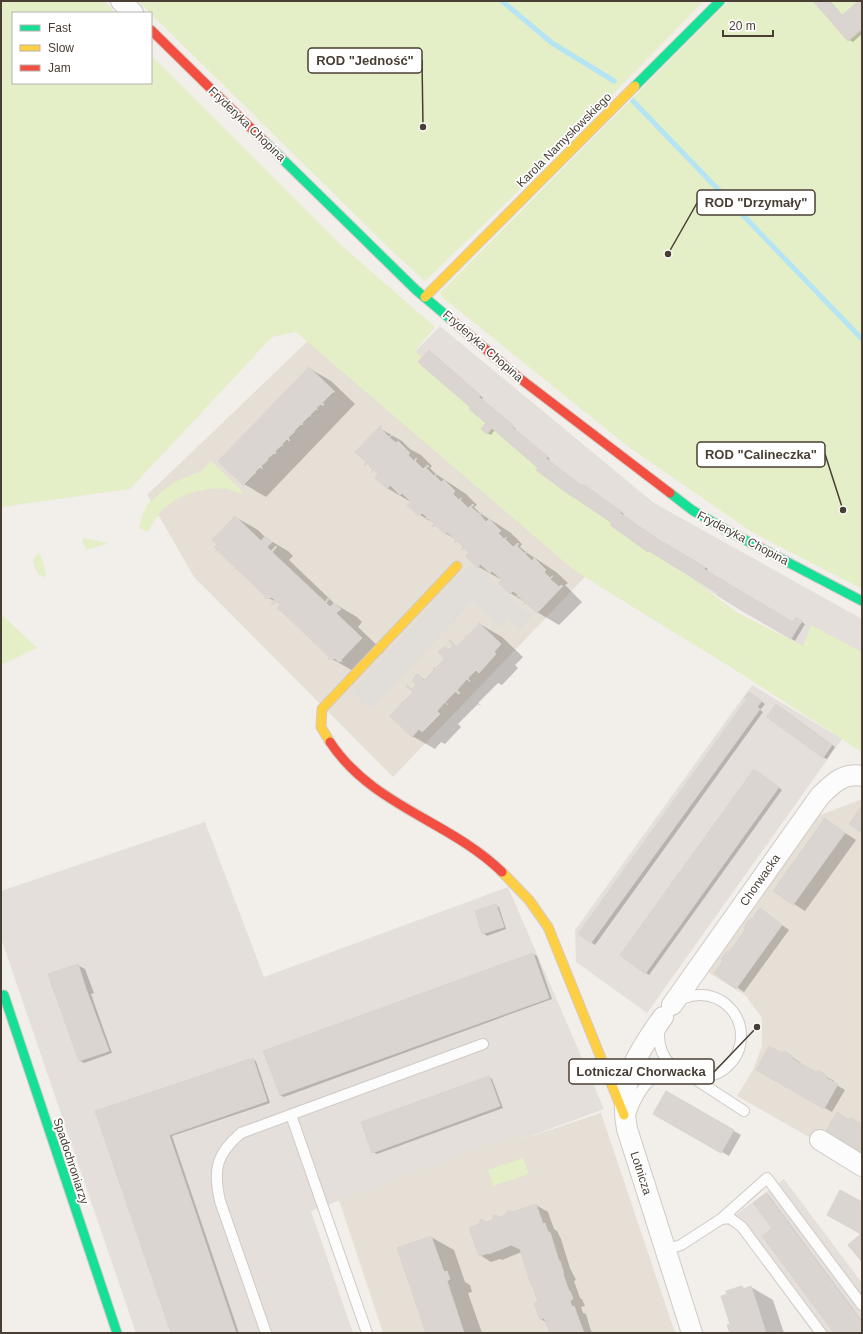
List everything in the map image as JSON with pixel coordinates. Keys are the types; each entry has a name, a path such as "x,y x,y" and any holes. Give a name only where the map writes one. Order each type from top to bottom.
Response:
{"street":[{"path":"121,1 132,12"},
{"name":"Karola Namysłowskiego","path":"425,297 720,1"},
{"name":"Fryderyka Chopina","path":"152,31 416,290 518,377 692,510 728,531 862,601"},
{"path":"458,566 322,709 321,727 331,745 360,778 481,854 528,897 548,927 626,1122"},
{"name":"Chorwacka","path":"667,1011 820,796 841,778 850,775 862,776"},
{"name":"Spadochroniarzy","path":"4,995 117,1333"},
{"name":"Lotnicza","path":"667,1011 638,1054 630,1071 626,1086 626,1122 692,1333"},
{"path":"820,1140 862,1166"}],"lane":[{"path":"700,994 709,995 721,1000 734,1012 740,1024 742,1035 739,1051 728,1066 717,1074 703,1077 692,1076 680,1072 670,1065 664,1057 659,1041 659,1029 667,1011 688,996 700,994"},
{"path":"266,1333 220,1201 216,1183 216,1174 221,1156 232,1140 241,1133 483,1044"},
{"path":"626,1122 639,1094 646,1085 657,1076 680,1072"},
{"path":"692,1076 744,1111"},
{"path":"291,1115 367,1333"},
{"path":"665,1250 681,1245 721,1219 767,1178 862,1304"},
{"path":"721,1219 730,1218 742,1227 821,1333"}],"shaded area":[{"path":"440,326 654,503 862,619 862,672 839,668 646,553 411,356"},
{"path":"311,338 585,577 393,777 194,577 147,495"},
{"path":"472,562 532,617 520,629 508,618 499,627 472,602 371,710 351,691"},
{"path":"752,685 842,739 647,1013 576,962 575,930"},
{"path":"862,799 862,1167 737,1096 753,1070 762,1046 762,1018 746,996 706,971 818,816"},
{"path":"205,822 264,977 508,887 604,1109 523,1139 520,1133 311,1211 353,1333 136,1333 2,941 1,891"},
{"path":"601,1113 675,1333 383,1333 338,1197 520,1133 523,1139"},
{"path":"784,1179 862,1283 862,1333 813,1333 730,1219"}],"green space":[{"path":"1,1 105,1 114,12 12,12 12,84 152,84 152,56 343,247 435,327 415,351 595,505 736,612 803,646 811,625 862,652 862,752 740,673 575,571 296,332 272,337 130,489 1,507"},
{"path":"138,1 704,1 512,197 425,281 389,248 152,15 152,12 149,12"},
{"path":"729,1 862,1 862,589 752,532 630,448 442,297 440,293"},
{"path":"211,461 243,492 242,494 219,488 193,492 177,499 163,509 149,530 146,531 139,528 147,505 175,482 201,471"},
{"path":"84,538 108,543 87,550 82,541"},
{"path":"38,553 41,556 46,574 45,577 36,571 34,565 33,560"},
{"path":"1,614 37,648 1,665"},
{"path":"523,1158 529,1174 493,1186 488,1170"}],"building":[{"path":"813,1 829,1 842,15 859,1 862,4 862,29 848,41"},
{"path":"429,350 480,395 479,397 514,426 512,427 547,456 546,458 582,486 583,484 621,511 620,513 656,538 705,567 704,569 749,596 741,610 717,595 718,593 649,551 648,552 610,525 612,523 574,498 536,470 538,468 492,428 487,434 481,429 486,423 469,409 470,407 418,362"},
{"path":"309,367 335,392 333,392 322,403 324,404 323,406 321,404 316,408 318,410 316,409 310,415 311,416 309,416 302,423 302,425 301,424 294,431 295,432 288,438 290,440 289,441 287,439 282,444 283,446 282,445 275,451 275,454 274,453 267,459 268,460 261,466 262,469 260,467 244,484 244,486 218,461"},
{"path":"381,425 382,426 380,428 396,443 398,441 410,453 408,455 414,461 416,458 417,459 415,461 423,469 428,465 429,466 426,468 434,476 437,473 435,476 441,482 444,480 455,491 453,494 459,500 462,498 460,500 468,508 473,504 474,505 471,507 479,514 482,512 480,515 486,522 489,519 501,531 498,533 504,539 507,537 505,539 513,547 518,543 519,544 517,546 532,561 534,558 546,570 544,572 550,578 553,576 550,579 559,587 561,585 563,586 537,613 526,603 523,605 525,602 518,596 516,598 518,595 513,591 510,594 498,583 502,580 492,571 490,573 480,564 478,568 465,556 469,553 464,548 461,550 463,547 457,541 455,543 454,542 456,540 447,532 445,534 435,525 433,527 432,526 434,524 428,518 426,520 425,519 427,517 422,513 419,516 407,505 411,502 402,493 400,495 390,485 387,489 375,478 378,474 374,470 371,472 373,470 367,463 365,466 364,465 366,462 355,452"},
{"path":"235,516 261,541 265,536 272,542 267,547 271,551 276,546 277,547 272,552 325,602 329,597 330,598 326,603 330,607 334,603 341,609 336,613 362,638 341,660 342,662 339,662 334,658 332,660 329,658 328,660 329,657 280,610 278,611 279,610 277,608 280,605 276,601 271,605 275,600 271,597 269,599 265,599 266,597 217,550 215,551 217,549 214,547 217,544 212,540 212,537 214,538"},
{"path":"749,596 793,622 796,617 802,621 791,639 741,610"},
{"path":"478,622 501,644 494,652 496,654 479,673 476,670 468,678 470,682 467,679 457,690 460,693 458,694 456,691 437,711 440,714 422,732 419,729 412,737 389,715 391,715 402,703 401,702 403,702 413,692 406,686 407,685 412,689 416,685 412,681 416,675 418,674 424,681 434,670 433,669 435,669 445,658 438,652 445,646 449,650 453,646 449,641 450,640 456,647 466,637 465,636 467,636 479,624"},
{"path":"749,692 762,701 757,707 760,709 591,943 578,934 747,699 744,698"},
{"path":"776,704 832,745 823,758 767,717"},
{"path":"754,769 779,787 645,974 620,955"},
{"path":"862,806 862,833 849,824"},
{"path":"825,818 845,833 793,905 773,891"},
{"path":"496,904 504,927 482,934 475,911"},
{"path":"760,908 782,925 736,989 714,973 723,961 721,959 727,951 729,952 746,929 744,928 750,918 752,919"},
{"path":"533,953 549,998 280,1095 263,1051"},
{"path":"78,964 86,989 57,1000 48,974"},
{"path":"86,989 109,1051 79,1061 57,1000"},
{"path":"769,1046 782,1053 784,1051 793,1056 791,1058 816,1072 818,1070 827,1076 826,1078 838,1084 824,1109 756,1070"},
{"path":"253,1058 267,1101 169,1135 236,1333 187,1333 110,1106"},
{"path":"489,1076 500,1106 372,1153 361,1122"},
{"path":"666,1091 734,1130 721,1153 653,1114"},
{"path":"110,1106 187,1333 171,1333 95,1111"},
{"path":"837,1112 850,1120 851,1118 860,1123 859,1125 862,1127 862,1158 823,1136"},
{"path":"840,1190 862,1202 861,1234 827,1215"},
{"path":"766,1193 862,1322 862,1333 850,1333 753,1203"},
{"path":"536,1204 543,1224 545,1223 548,1232 550,1232 563,1274 573,1299 570,1301 572,1307 574,1306 584,1333 550,1333 544,1318 540,1320 534,1303 538,1302 520,1249 511,1245 489,1254 479,1256 469,1228 479,1224 481,1219 486,1222 492,1220 494,1215 499,1217 505,1215 508,1210 512,1212"},
{"path":"772,1228 850,1333 834,1333 762,1236"},
{"path":"862,1233 862,1262 848,1245"},
{"path":"431,1236 444,1272 447,1271 450,1279 447,1281 464,1333 426,1333 397,1248"},
{"path":"742,1286 743,1289 751,1286 766,1333 730,1333 727,1325 730,1324 721,1296 727,1294 726,1291"}],"waterway":[{"path":"502,1 552,43 614,81"},
{"path":"633,101 862,339"}],"traffic: fast":[{"path":"635,86 720,1"},
{"path":"264,141 416,290 454,322"},
{"path":"670,493 692,510 728,531 862,601"},
{"path":"4,995 117,1333"}],"traffic: slow":[{"path":"425,297 635,86"},
{"path":"330,742 321,727 322,709 457,566"},
{"path":"502,872 529,900 548,927 624,1115"}],"traffic: jam":[{"path":"152,31 264,141"},
{"path":"454,322 518,377 670,493"},
{"path":"330,742 347,764 367,782 389,798 459,839 481,854 502,872"}],"place":[{"name":"ROD \"Jedność\"","path":"423,127"},
{"name":"ROD \"Drzymały\"","path":"668,254"},
{"name":"ROD \"Calineczka\"","path":"843,510"},
{"name":"Lotnicza/ Chorwacka","path":"757,1027"}]}
